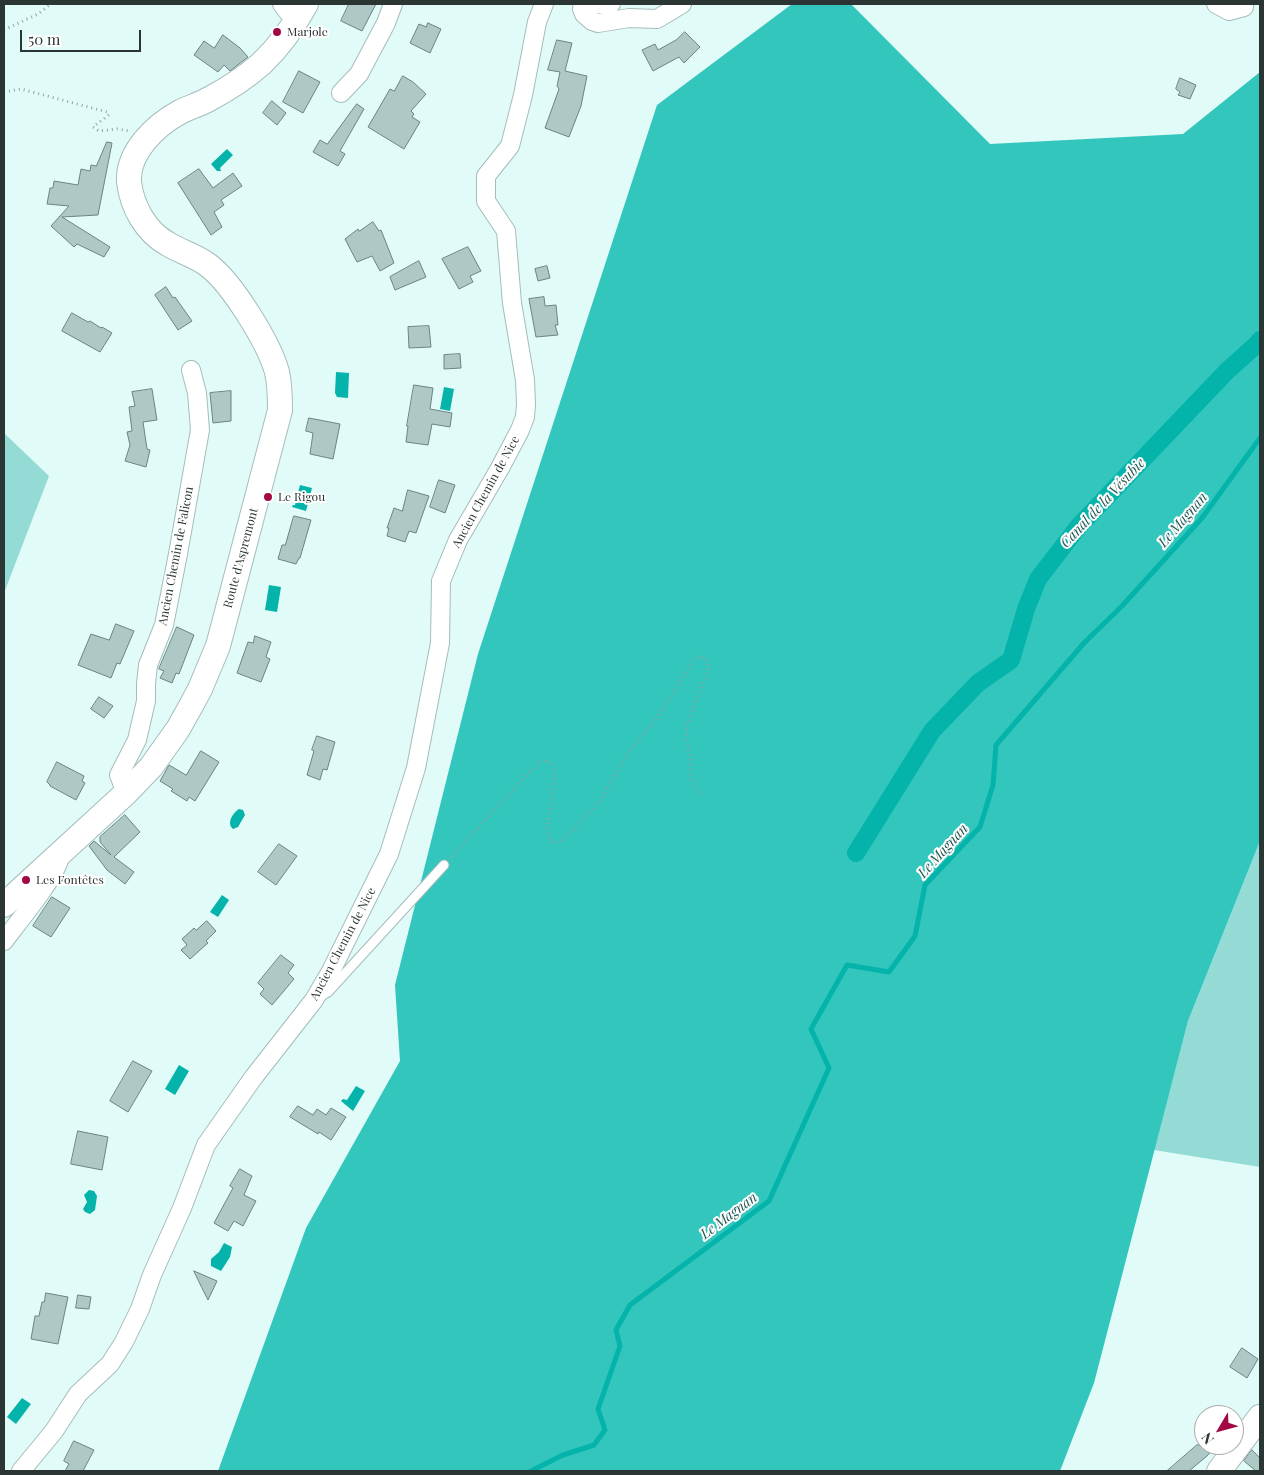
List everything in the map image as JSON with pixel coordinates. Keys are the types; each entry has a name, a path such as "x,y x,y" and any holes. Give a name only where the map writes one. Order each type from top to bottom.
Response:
{"street":[{"path":"342,93 359,74 386,23 393,4"},
{"name":"Ancien Chemin de Nice","path":"21,1471 54,1431 78,1394 110,1364 124,1342 140,1309 152,1274 182,1208 206,1145 254,1078 314,1000 331,971 389,854 413,776 440,643 441,582 458,540 500,468 525,417 525,380 512,303 506,231 486,201 486,176 510,146 523,95 537,22 544,4"},
{"path":"586,4 584,4 582,9 584,14 592,21 598,23 630,18 657,19 682,4"},
{"path":"598,4 611,4"},
{"path":"1216,4 1229,11 1244,7"},
{"name":"Route d'Aspremont","path":"4,905 152,767 178,729 200,689 213,659 256,506 280,410 281,394 278,374 272,356 230,287 220,275 195,256 160,239 149,228 140,215 130,188 130,173 134,158 150,135 168,119 219,94 260,64 280,43 295,9"},
{"name":"Ancien Chemin de Falicon","path":"126,793 119,775 137,740 146,701 148,664 166,618 200,430 197,394 191,370"},
{"path":"4,941 54,872 59,864 60,853"},
{"path":"1219,1471 1260,1417"}],"lane":[{"path":"314,1000 328,992 444,865"}],"path":[{"path":"4,30 38,14 51,4"},
{"path":"4,92 21,89 107,112 109,115 93,127 99,131 118,129 150,135"},
{"path":"444,865 540,761 552,762 555,771 547,829 548,836 551,842 556,843 562,840 601,799 627,754 657,718 694,660 699,657 705,658 710,667 686,727 692,782 702,796"}],"shaded area":[{"path":"792,4 851,4 990,144 1183,134 1260,72 1260,841 1188,1021 1094,1383 1060,1471 218,1471 306,1228 400,1061 395,985 478,654 657,105"},
{"path":"227,149 233,155 220,168 221,171 217,171 211,164"},
{"path":"336,372 349,373 348,398 337,397 335,393"},
{"path":"444,387 454,389 450,411 440,409"},
{"path":"4,433 49,476 4,593"},
{"path":"300,485 312,488 306,511 292,507 295,505"},
{"path":"269,585 281,587 277,612 265,610"},
{"path":"239,809 243,810 245,815 238,827 233,829 230,821"},
{"path":"1260,841 1260,1167 1154,1150 1188,1021"},
{"path":"222,895 229,900 218,917 210,912"},
{"path":"179,1065 189,1071 175,1095 165,1089"},
{"path":"356,1086 365,1091 353,1111 341,1101 343,1099 347,1100"},
{"path":"89,1190 94,1191 97,1196 95,1210 90,1214 83,1209 87,1202 84,1195"},
{"path":"224,1243 232,1247 230,1257 221,1271 211,1266 211,1259 219,1252"},
{"path":"22,1398 31,1404 16,1424 7,1417"}],"building":[{"path":"349,4 376,4 362,31 341,21"},
{"path":"428,23 441,29 430,53 410,43 419,24 426,27"},
{"path":"685,32 700,47 684,63 679,57 653,71 642,50 655,44 658,50 676,40"},
{"path":"223,35 248,57 230,71 224,65 218,72 194,55 204,41 214,48"},
{"path":"557,40 572,43 565,71 587,76 581,106 569,137 545,128 559,89 557,86 560,72 548,70"},
{"path":"299,71 320,82 303,113 283,102"},
{"path":"403,76 426,94 411,111 414,114 412,117 420,122 404,149 368,127 390,89 394,91"},
{"path":"1180,78 1196,85 1190,99 1178,95 1180,92 1176,89"},
{"path":"272,101 286,113 277,125 263,113"},
{"path":"357,104 364,109 340,151 345,154 338,166 313,152 320,140 327,144"},
{"path":"107,142 112,143 98,215 62,217 110,247 104,257 77,244 74,247 51,226 69,206 47,204 50,188 53,188 54,181 78,185 81,169 90,171 91,165 96,166"},
{"path":"199,169 213,188 233,173 242,186 221,200 224,205 214,212 222,227 211,235 178,183"},
{"path":"373,222 379,231 381,230 394,263 380,271 372,256 357,262 345,239 358,229 359,231"},
{"path":"468,247 481,271 470,276 473,282 459,289 442,259"},
{"path":"419,261 426,277 395,290 390,277"},
{"path":"547,266 550,278 538,281 535,269"},
{"path":"166,287 192,321 178,330 155,295"},
{"path":"544,297 545,306 556,305 558,325 555,325 558,335 536,337 529,299"},
{"path":"72,313 112,333 100,352 62,331"},
{"path":"429,326 431,347 409,348 408,327"},
{"path":"460,354 461,368 444,369 444,355"},
{"path":"414,385 433,388 430,409 452,413 450,427 432,424 428,445 406,442"},
{"path":"152,389 157,420 143,422 147,449 150,450 146,467 125,461 130,445 127,432 132,431 129,407 135,406 132,392"},
{"path":"231,391 231,421 213,423 210,393"},
{"path":"309,418 340,424 333,459 310,454 313,433 306,431"},
{"path":"439,480 455,485 445,513 430,507"},
{"path":"408,490 429,496 416,533 409,531 405,542 387,536 389,528 387,528 394,508 402,511"},
{"path":"294,516 311,520 300,558 296,564 278,559 282,545 285,545"},
{"path":"116,624 134,631 120,664 117,663 111,678 78,665 91,634 109,640"},
{"path":"177,627 194,635 179,674 176,673 172,683 160,678 164,671 159,669"},
{"path":"255,636 271,642 266,657 270,659 261,682 237,673 248,642 253,643"},
{"path":"99,697 113,706 104,718 91,709"},
{"path":"317,736 335,742 327,770 323,769 320,780 307,775"},
{"path":"201,751 219,762 195,801 189,797 187,801 160,781 169,765 186,775"},
{"path":"57,762 84,776 82,781 85,783 76,800 50,786 47,782"},
{"path":"125,815 140,832 114,857 134,872 125,884 107,870 89,846 94,841 111,855 100,842 100,837"},
{"path":"279,844 297,856 276,885 258,872"},
{"path":"52,897 70,908 51,937 33,926"},
{"path":"207,921 216,931 206,941 208,943 190,959 181,950 187,945 182,939 194,928 196,930"},
{"path":"281,955 294,965 288,973 294,979 272,1005 260,994 264,989 258,983"},
{"path":"133,1061 152,1071 128,1112 110,1101"},
{"path":"298,1106 313,1115 317,1109 326,1115 331,1108 346,1117 331,1140 290,1117"},
{"path":"78,1131 108,1137 102,1170 71,1164"},
{"path":"240,1169 252,1176 244,1195 256,1201 243,1226 234,1221 228,1231 214,1223 233,1188 230,1186"},
{"path":"194,1271 217,1281 208,1300 202,1288"},
{"path":"46,1293 68,1297 58,1344 31,1339 35,1316 39,1316"},
{"path":"78,1295 91,1297 89,1309 76,1308"},
{"path":"1242,1348 1258,1359 1247,1378 1230,1367"},
{"path":"74,1441 94,1450 83,1471 65,1471 69,1464 64,1461"},
{"path":"1194,1448 1194,1455 1208,1455 1189,1471 1167,1471"},
{"path":"1252,1450 1260,1458 1260,1471 1256,1471 1244,1461"}],"waterway":[{"name":"Canal de la Vésubie","path":"856,853 932,731 978,683 1011,660 1026,609 1038,579 1078,527 1227,371 1260,340"},
{"name":"Le Magnan","path":"531,1471 563,1455 594,1445 605,1430 598,1409 620,1346 616,1330 630,1305 769,1201 829,1068 811,1029 847,965 889,972 915,936 925,885 980,827 993,785 996,745 1084,643 1122,606 1202,518 1260,438"}],"place":[{"name":"Marjole","path":"277,32"},
{"name":"Le Rigou","path":"268,497"},
{"name":"Les Fontêtes","path":"26,880"}]}
